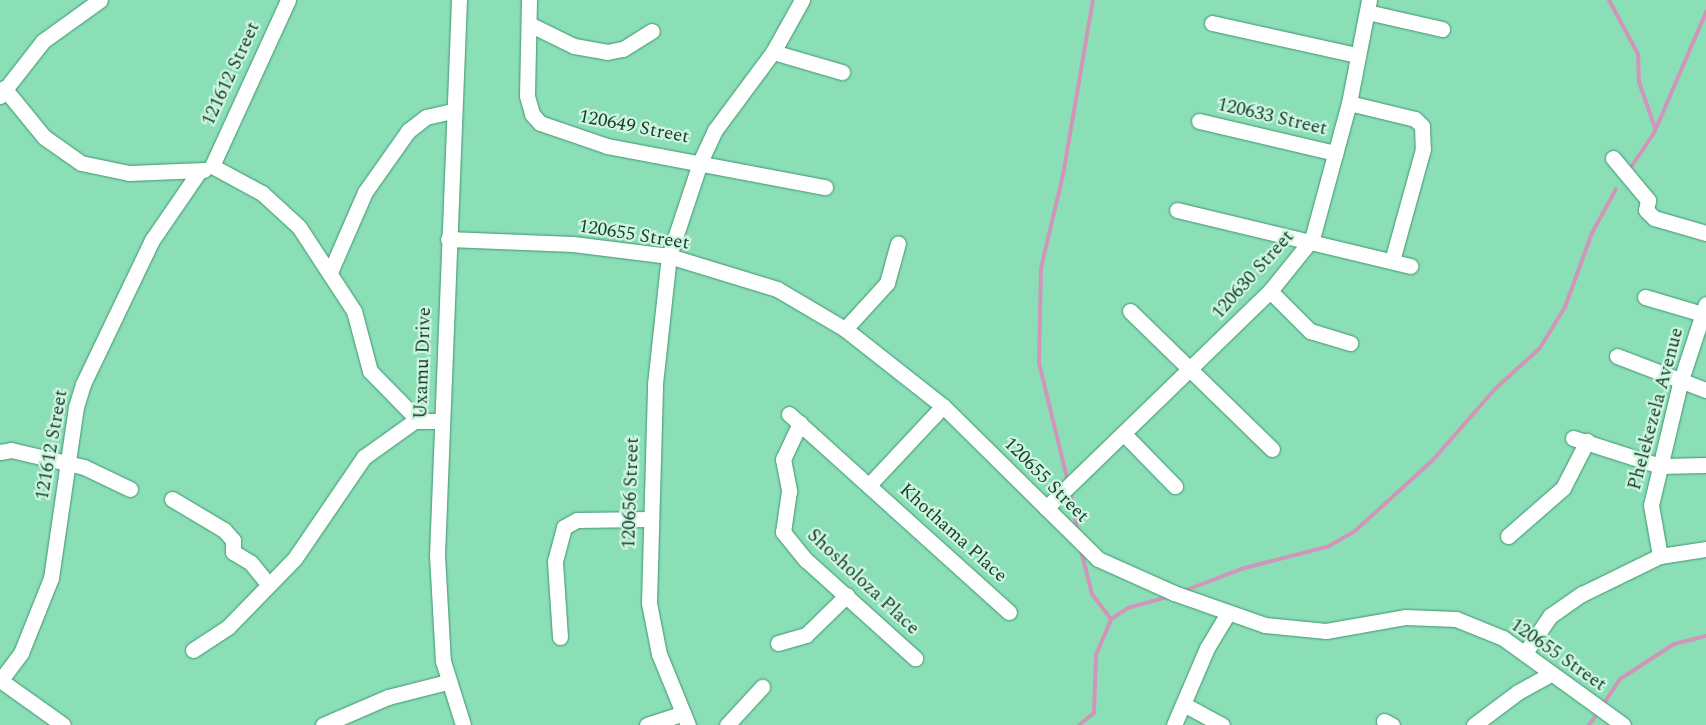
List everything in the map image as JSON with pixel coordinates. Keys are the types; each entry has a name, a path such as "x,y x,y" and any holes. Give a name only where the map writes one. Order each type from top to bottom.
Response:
{"street":[{"path":"100,0 43,42 2,92 44,138 80,163 110,172 198,173 212,166 285,211 331,270 354,311 370,371 417,419"},
{"name":"121612 Street","path":"212,166 288,0"},
{"name":"Uxamu Drive","path":"459,0 441,420 437,596 447,682 463,725"},
{"name":"120649 Street","path":"529,0 526,96 532,114 540,123 607,146 700,160 825,187"},
{"path":"669,256 700,160 715,130 773,52 802,0"},
{"path":"1368,6 1442,29"},
{"name":"120630 Street","path":"1046,508 1270,291 1312,239 1349,103 1356,55 1368,6"},
{"path":"1212,23 1356,55"},
{"path":"528,24 574,46 607,52 623,49 652,31"},
{"path":"773,52 842,72"},
{"path":"1349,103 1415,118 1424,134 1392,260"},
{"path":"331,270 365,192 408,131 426,117 453,111"},
{"name":"120633 Street","path":"1199,121 1335,153"},
{"path":"1613,158 1648,200 1646,210 1654,218 1706,234"},
{"name":"121612 Street","path":"0,681 21,653 48,590 70,465 76,407 102,340 152,240 198,173"},
{"path":"1177,210 1312,239 1410,266"},
{"name":"120655 Street","path":"448,240 573,244 669,256 778,289 845,329 943,406 1098,559 1174,593 1265,625 1326,630 1405,617 1439,616 1503,638 1623,725"},
{"path":"845,329 887,282 898,243"},
{"name":"120656 Street","path":"669,256 655,384 648,519 651,626 685,719"},
{"path":"1270,291 1310,331 1350,343"},
{"path":"1645,297 1705,311"},
{"path":"1130,311 1272,449"},
{"name":"Phelekezela Avenue","path":"1660,556 1651,504 1680,383 1705,311"},
{"path":"1617,356 1680,383 1706,390"},
{"name":"Khothama Place","path":"869,486 943,406"},
{"name":"Khothama Place","path":"795,418 1009,612"},
{"name":"Shosholoza Place","path":"795,418 783,459 789,490 783,532 806,560 916,658"},
{"path":"193,650 228,627 316,532 364,457 417,419 441,420"},
{"path":"1124,434 1174,486"},
{"path":"1508,536 1563,488 1580,439 1660,466 1706,465"},
{"path":"0,452 11,450 102,473 130,489"},
{"path":"172,500 224,530 233,540 233,552 251,563 268,584"},
{"path":"560,637 555,561 564,527 577,520 648,519"},
{"path":"1525,653 1564,605 1660,556 1706,548"},
{"path":"778,643 806,635 847,595"},
{"path":"1174,725 1185,704 1207,648 1228,613"},
{"path":"1474,725 1518,692 1551,674"},
{"path":"0,681 63,725"},
{"path":"323,725 388,697 447,682"},
{"path":"727,725 762,686"},
{"path":"1185,704 1222,725"},
{"path":"647,725 685,719"}],"waterway":[{"path":"1068,482 1039,363 1041,268 1063,175 1093,0"},
{"path":"1609,0 1638,54 1639,82 1655,128"},
{"path":"1631,167 1654,133 1706,12"},
{"path":"1184,591 1241,569 1329,546 1355,531 1432,461 1496,388 1540,348 1565,307 1592,233 1616,189"},
{"path":"1070,491 1078,533"},
{"path":"1080,547 1092,594 1111,619"},
{"path":"1079,725 1094,713 1096,655 1111,619 1128,608 1171,596"},
{"path":"1602,706 1620,679 1674,644 1706,636"},
{"path":"1589,725 1598,712"}]}
